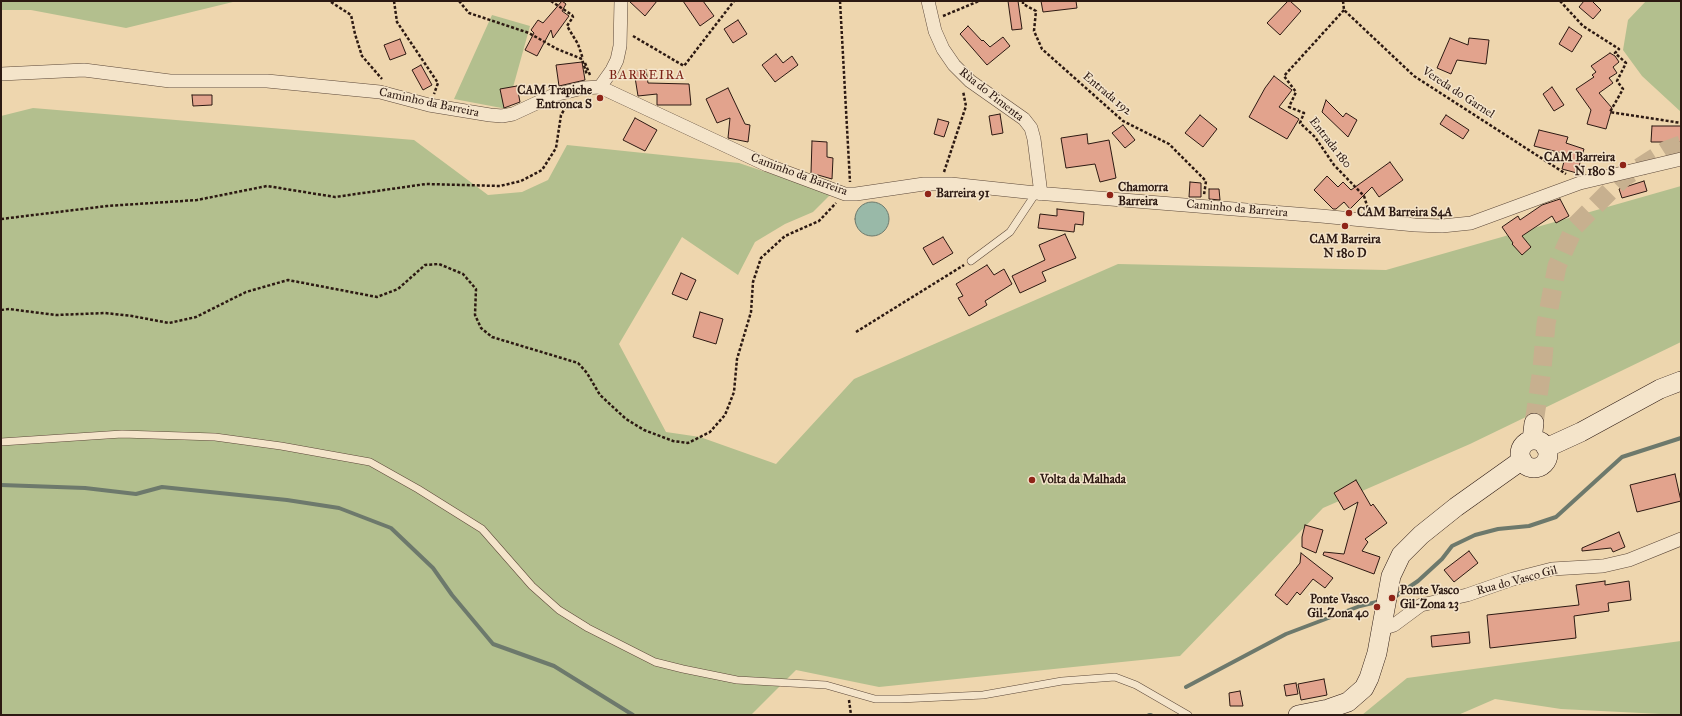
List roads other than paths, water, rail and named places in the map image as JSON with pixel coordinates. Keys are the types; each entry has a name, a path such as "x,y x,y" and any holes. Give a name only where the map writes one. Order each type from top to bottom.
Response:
{"main road":[{"path":"1298,715 1328,709 1348,702 1364,688 1374,666 1388,587 1395,565 1408,546 1456,507 1522,460 1528,466 1540,466 1548,456 1538,437 1581,432 1660,389 1681,382"}],"street":[{"path":"595,87 612,70 617,60 622,1"},
{"name":"Rùa do Pimenta","path":"928,1 934,31 943,49 959,70 970,81 1024,119 1031,128 1034,139 1038,194"},
{"name":"Caminho da Barreira","path":"1,74 84,70 170,81 267,81 380,92 429,105 490,116 513,114 554,95 583,88 595,87 767,165 848,194 924,184 940,184 1038,194 1435,226 1471,223 1580,183 1681,159"},
{"name":"Rua do Vasco Gil","path":"1382,622 1394,625 1421,605 1467,595 1513,579 1552,569 1603,566 1629,560 1681,539"}],"lane":[{"path":"971,261 1010,232 1038,194"},
{"path":"1,442 122,434 215,437 281,446 370,462 418,489 482,529 532,586 559,610 588,628 655,662 682,669 737,680 826,685 875,699 984,695 1062,681 1115,677 1136,685 1188,715"}],"waterway":[{"path":"1393,598 1418,581 1442,559 1452,546 1475,535 1498,529 1529,526 1556,517 1622,457 1681,438"},
{"path":"1,485 85,488 136,494 162,487 287,500 339,508 391,528 433,568 452,595 493,644 554,666 633,715"},
{"path":"1186,687 1286,634 1360,606 1381,601"}],"tunnel":[{"path":"1534,423 1542,369 1546,324 1557,266 1575,226 1623,178 1667,150 1681,145"}],"place":[{"name":"CAM Trapiche Entronca S","path":"600,98"},
{"name":"CAM Barreira N 180 S","path":"1623,165"},
{"name":"Barreira 91","path":"928,194"},
{"name":"Chamorra Barreira","path":"1110,195"},
{"name":"CAM Barreira S4A","path":"1349,213"},
{"name":"CAM Barreira N 180 D","path":"1345,226"},
{"name":"Volta da Malhada","path":"1032,480"},
{"name":"Ponte Vasco Gil-Zona 23","path":"1392,598"},
{"name":"Ponte Vasco Gil-Zona 40","path":"1377,607"}],"district":[{"name":"BARREIRA","path":"647,76"}]}
